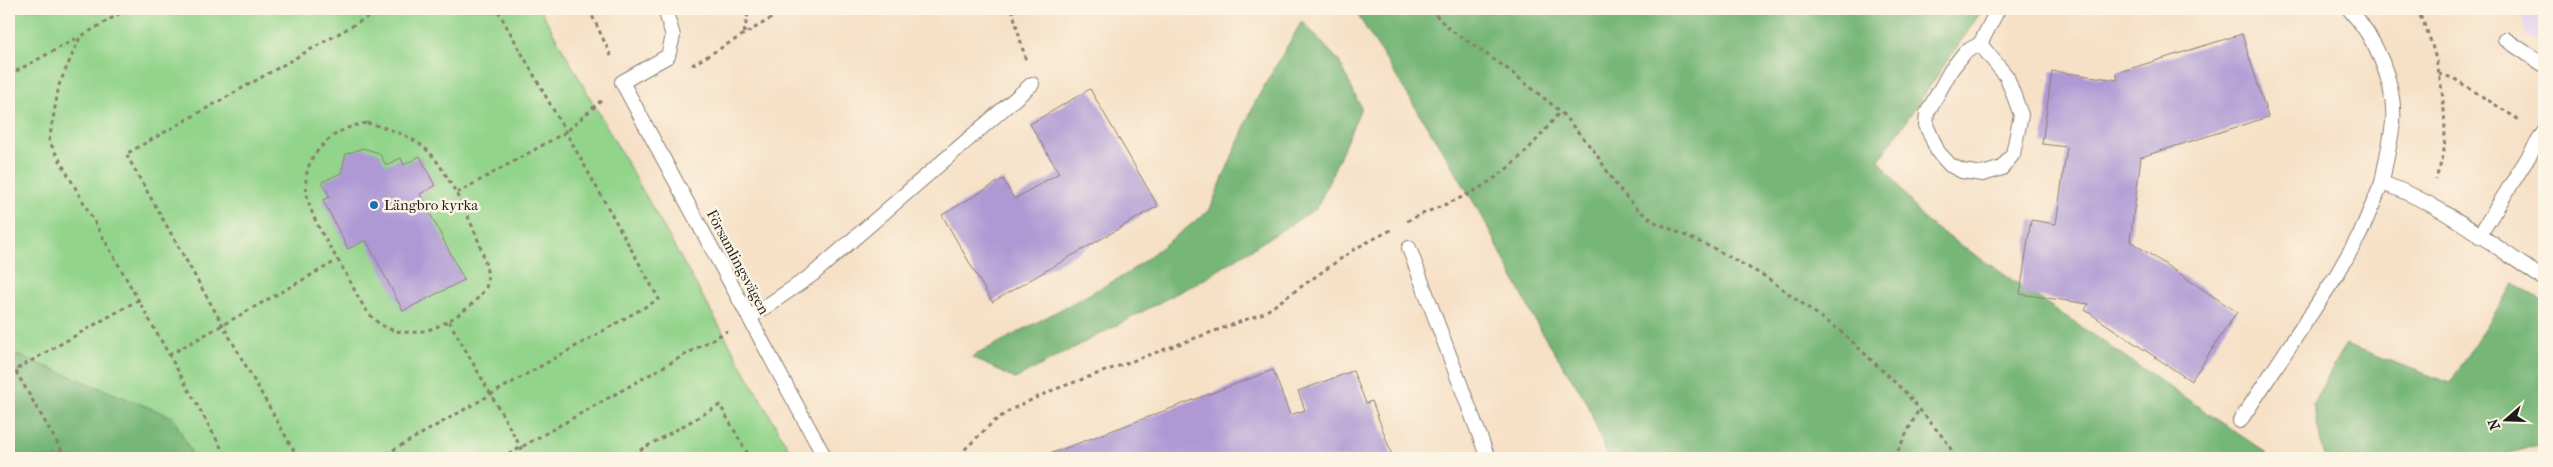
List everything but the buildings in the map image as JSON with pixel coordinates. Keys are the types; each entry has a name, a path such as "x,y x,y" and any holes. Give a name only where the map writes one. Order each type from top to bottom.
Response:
{"lane":[{"path":"622,82 668,56 673,36 665,9"},
{"path":"1980,44 2007,77 2021,116 2013,154 2002,168 1983,174 1962,171 1950,164 1938,152 1926,125 1927,113 1951,70 1965,52 1980,44 1998,9"},
{"path":"2240,422 2336,276 2360,234 2382,183 2393,120 2388,77 2377,46 2356,11"},
{"path":"2505,39 2544,65"},
{"name":"Församlingsvägen","path":"622,82 825,458"},
{"path":"750,318 812,276 1032,84"},
{"path":"2479,236 2544,134"},
{"path":"2382,183 2407,191 2429,203 2544,279"},
{"path":"1409,248 1488,458"}],"path":[{"path":"9,75 127,9"},
{"path":"298,458 126,154 382,9"},
{"path":"379,458 659,299 496,9"},
{"path":"457,193 566,132 622,82 600,27 589,9"},
{"path":"744,33 749,9"},
{"path":"685,69 787,9"},
{"path":"1012,9 1032,84"},
{"path":"1430,9 1448,28 1505,67 1560,111 1595,152 1618,188 1638,210 1655,222 1715,249 1766,276 1844,334 1905,392 1946,441 1956,458"},
{"path":"2416,9 2423,19 2437,59 2442,101 2444,150 2429,203"},
{"path":"80,37 59,85 49,141 227,458"},
{"path":"2439,74 2454,78 2544,134"},
{"path":"1401,225 1474,191 1500,173 1539,140 1560,111"},
{"path":"366,123 390,129 406,136 428,151 443,169 457,193 488,268 487,286 474,303 449,321 414,334 384,327 367,310 309,207 304,189 306,170 312,156 337,132 352,125 366,123"},
{"path":"960,455 992,423 1010,410 1053,390 1264,313 1356,248 1396,227"},
{"path":"169,355 338,260"},
{"path":"66,458 15,370 138,300"},
{"path":"502,458 750,318"},
{"path":"449,321 527,458"},
{"path":"626,458 720,405 750,458"},
{"path":"1894,458 1919,408"}],"shaded area":[{"path":"2521,9 2544,9 2544,45 2526,36"}],"green space":[{"path":"9,9 540,9 794,458 9,458"},
{"path":"1354,9 1983,9 1879,160 1924,220 2265,452 2269,458 1608,458 1587,402 1540,330 1483,218"},
{"path":"1302,21 1339,61 1361,108 1317,208 1204,279 1015,379 972,357 1125,275 1209,211 1255,102"},
{"path":"2514,283 2544,302 2544,443 2493,458 2324,458 2313,403 2346,344 2450,383"},
{"path":"9,352 173,417 194,458 9,458"}],"place":[{"name":"Längbro kyrka","path":"374,205"}]}
